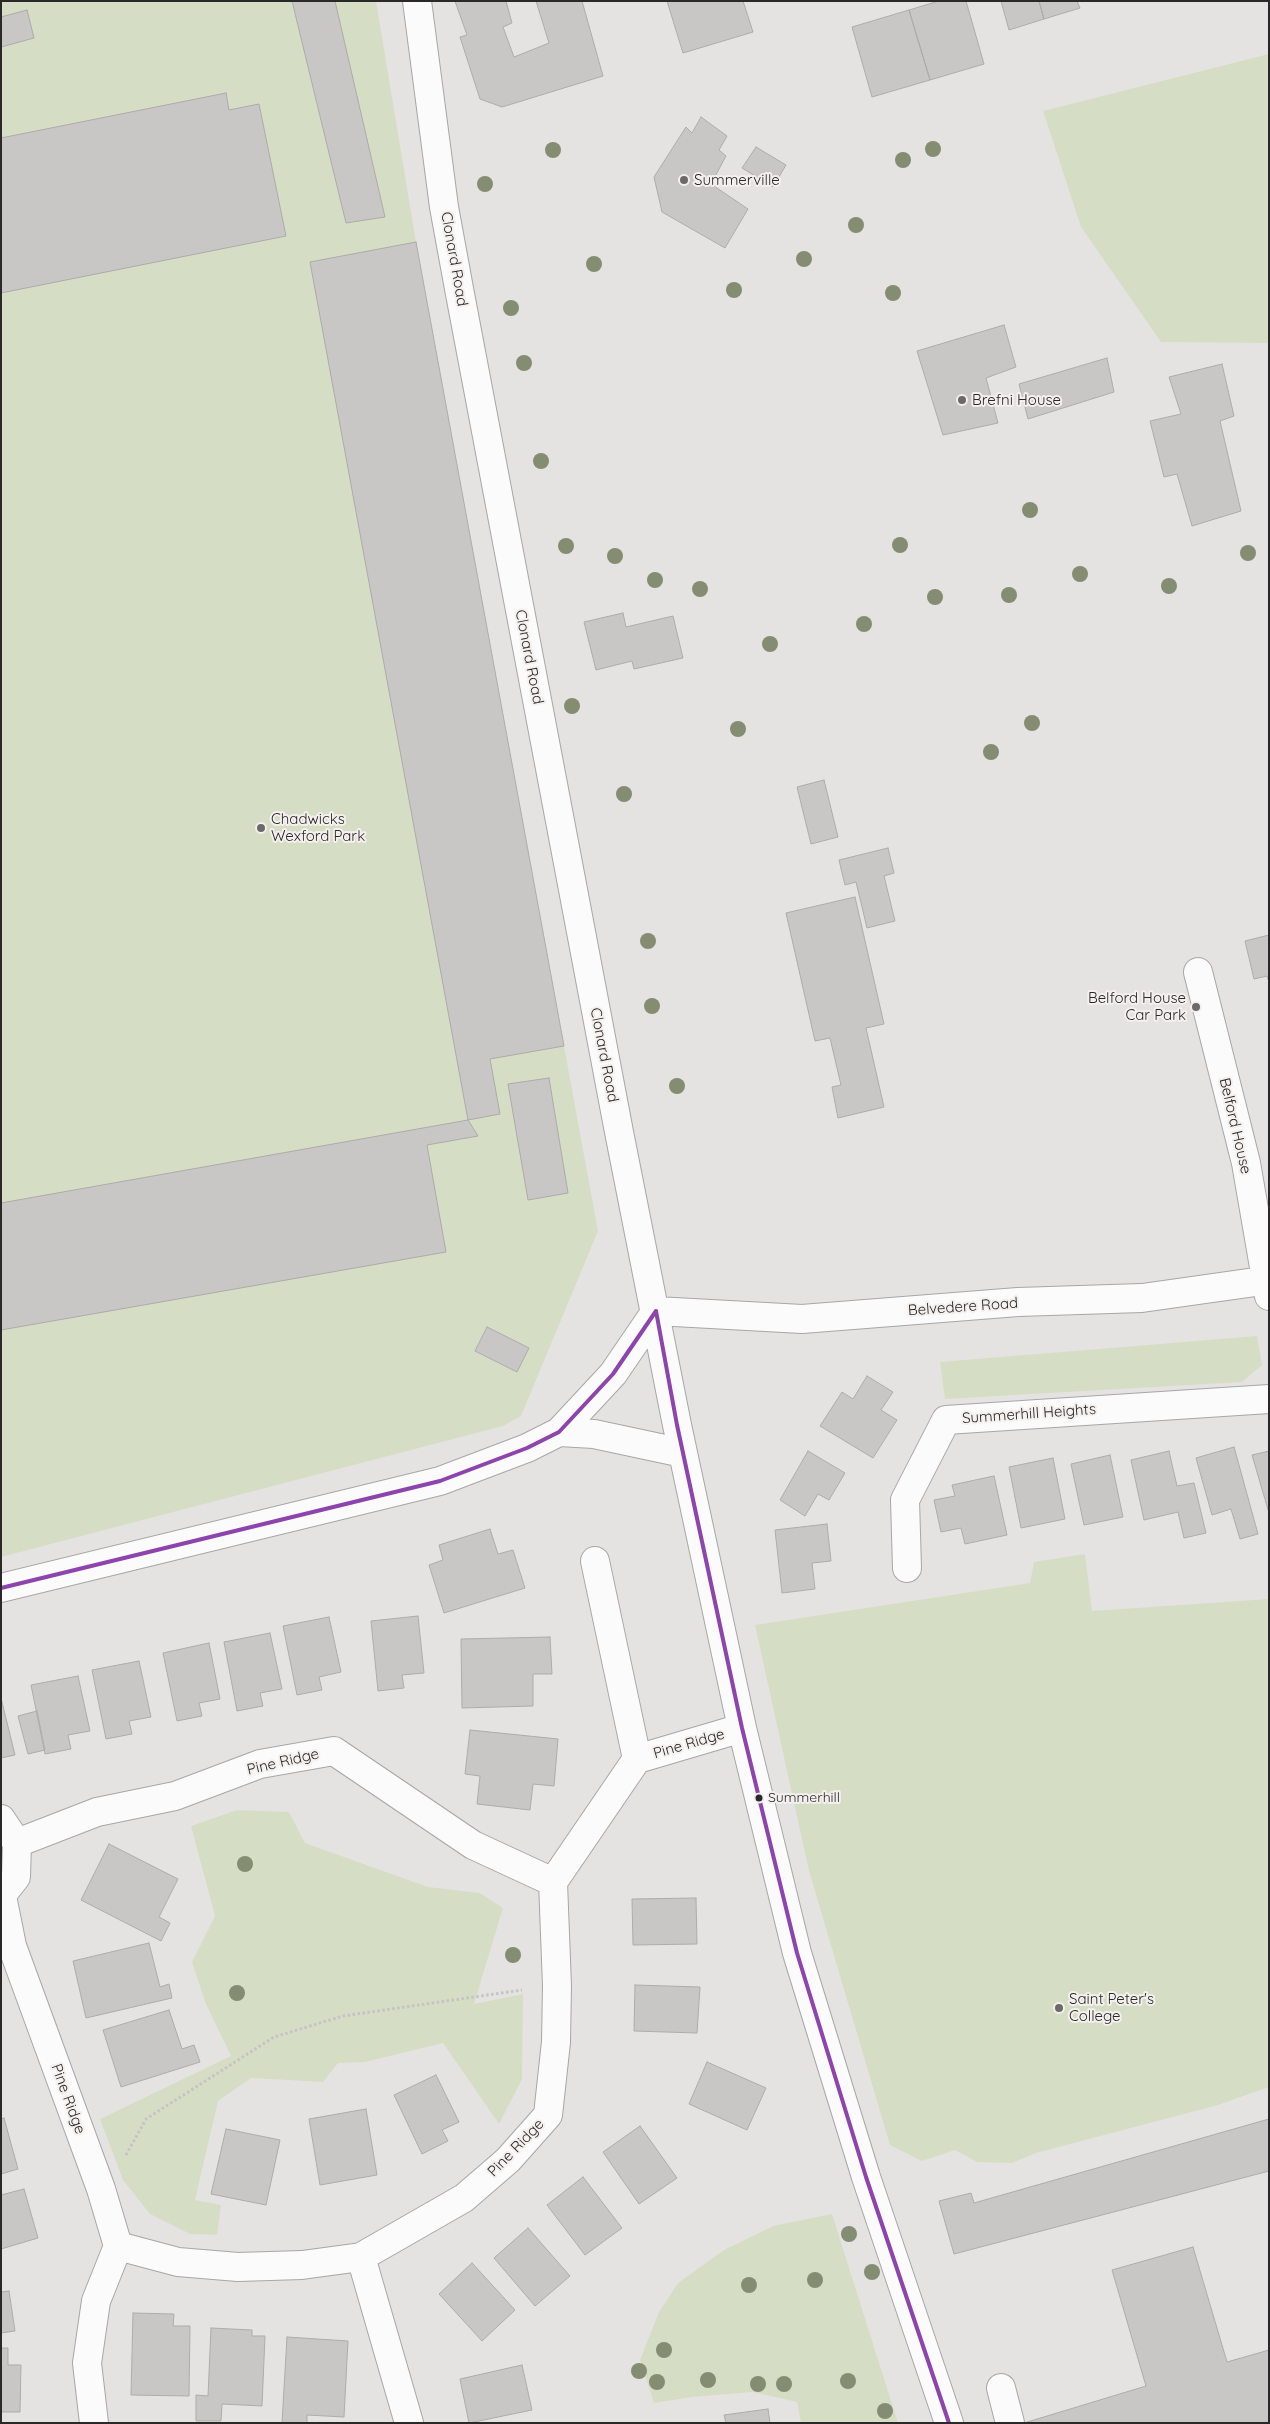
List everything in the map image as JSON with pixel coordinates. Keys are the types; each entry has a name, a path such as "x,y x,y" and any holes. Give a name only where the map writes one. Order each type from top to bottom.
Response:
{"street":[{"name":"Clonard Road","path":"418,1 446,217 614,1104 683,1454 742,1728 797,1952 866,2177 949,2423"},
{"name":"Belford House","path":"1198,972 1246,1163 1268,1286"},
{"name":"Belvedere Road","path":"656,1311 802,1319 1018,1302 1142,1298 1268,1286"},
{"path":"1,1588 440,1481 527,1448 559,1432 613,1374 656,1311"},
{"name":"Summerhill Heights","path":"907,1568 905,1500 946,1420 1269,1399"},
{"path":"559,1432 594,1434 683,1454"},
{"name":"Pine Ridge","path":"595,1561 637,1759"},
{"name":"Pine Ridge","path":"553,1882 473,1845 334,1751 260,1764 175,1796 97,1812 17,1843 16,1876 1,1896 12,1946 100,2190 118,2246 178,2262 238,2267 302,2264 361,2257 464,2198 508,2160 548,2115 556,2042 557,1986 553,1882 637,1759 742,1728"},
{"path":"1,1819 17,1843"},
{"path":"94,2423 87,2363 96,2301 118,2246"},
{"path":"361,2257 409,2423"},
{"path":"1001,2388 1010,2423"}],"path":[{"path":"100,2190 113,2177 146,2119 274,2037 343,2016 557,1986"}],"green space":[{"name":"Chadwicks Wexford Park","path":"1,1 376,1 477,610 564,1046 598,1231 521,1416 503,1426 1,1557"},
{"path":"1269,54 1269,343 1161,342 1081,227 1043,111"},
{"path":"1257,1336 1262,1365 1242,1382 945,1399 940,1362"},
{"name":"Saint Peter's College","path":"1085,1554 1092,1611 1269,1599 1269,2087 1218,2105 1036,2153 1012,2163 977,2162 955,2150 922,2161 890,2145 809,1871 755,1625 1030,1583 1034,1562"},
{"path":"237,1810 289,1812 305,1843 428,1887 480,1893 503,1908 474,2004 523,1994 522,2079 499,2124 443,2043 365,2062 338,2063 323,2082 251,2078 218,2101 195,2200 221,2205 217,2235 190,2234 150,2214 123,2180 100,2119 231,2056 206,2004 192,1962 215,1916 191,1826"},
{"path":"832,2214 898,2423 801,2423 797,2402 753,2392 692,2397 654,2403 640,2360 659,2312 678,2283 724,2250 773,2226"}],"building":[{"path":"292,1 335,1 385,217 346,223"},
{"path":"455,1 506,1 512,23 503,27 514,57 549,43 536,1 582,1 603,76 502,107 480,99 460,37 467,35"},
{"path":"667,1 743,1 753,32 683,53"},
{"path":"939,1 966,1 984,64 930,80 909,10"},
{"path":"1001,1 1039,1 1044,19 1009,30"},
{"path":"1039,1 1077,1 1080,8 1044,19"},
{"path":"27,10 34,38 1,47 1,17"},
{"path":"909,10 930,80 872,97 852,27"},
{"path":"226,93 229,110 259,104 286,236 1,293 1,138"},
{"name":"Summerville","path":"701,117 727,136 719,150 726,156 711,184 748,209 725,248 662,212 654,177 686,127 692,133"},
{"path":"756,147 786,165 773,187 742,168"},
{"path":"416,242 564,1046 490,1059 500,1114 468,1120 310,262"},
{"name":"Brefni House","path":"1004,325 1016,367 986,378 998,423 943,435 917,351"},
{"path":"1107,358 1114,392 1028,419 1019,384"},
{"path":"1222,364 1234,416 1220,421 1241,511 1192,526 1177,474 1164,477 1150,421 1181,414 1169,377"},
{"path":"623,613 626,627 673,616 683,658 634,669 632,661 596,670 584,622"},
{"path":"824,780 838,837 811,844 797,787"},
{"path":"888,848 894,873 884,876 895,921 867,928 856,882 845,885 839,860"},
{"path":"855,897 884,1024 866,1028 884,1107 838,1118 832,1087 841,1085 830,1038 815,1041 786,913"},
{"path":"1269,935 1269,982 1267,976 1254,979 1245,941"},
{"path":"549,1078 568,1193 528,1200 508,1084"},
{"path":"468,1120 478,1136 427,1145 446,1252 1,1330 1,1203"},
{"path":"487,1327 529,1348 517,1372 475,1351"},
{"path":"867,1376 893,1392 881,1410 897,1420 873,1458 820,1426 842,1392 853,1399"},
{"path":"1234,1447 1258,1534 1240,1539 1231,1509 1212,1515 1196,1458"},
{"path":"808,1451 845,1473 829,1500 818,1494 805,1516 780,1500"},
{"path":"1169,1451 1177,1486 1194,1483 1206,1533 1184,1538 1178,1512 1144,1520 1131,1460"},
{"path":"1269,1451 1269,1513 1252,1455"},
{"path":"1110,1455 1123,1517 1084,1525 1071,1464"},
{"path":"1053,1458 1065,1519 1021,1528 1009,1467"},
{"path":"994,1476 1007,1535 965,1544 961,1528 941,1532 934,1500 955,1496 952,1485"},
{"path":"827,1524 831,1561 812,1563 815,1589 782,1593 775,1530"},
{"path":"490,1529 498,1554 513,1550 525,1588 444,1613 429,1565 443,1560 439,1545"},
{"path":"418,1616 424,1673 402,1675 404,1688 378,1691 371,1621"},
{"path":"329,1617 341,1672 319,1677 322,1690 297,1695 283,1626"},
{"path":"270,1633 282,1689 260,1693 263,1706 237,1711 224,1642"},
{"path":"550,1637 552,1674 533,1674 533,1706 462,1708 461,1639"},
{"path":"209,1643 220,1699 199,1703 202,1716 177,1721 163,1653"},
{"path":"139,1661 151,1717 129,1721 132,1734 106,1739 92,1670"},
{"path":"78,1676 90,1731 68,1735 71,1749 45,1754 31,1685"},
{"path":"1,1698 15,1755 1,1758"},
{"path":"37,1711 45,1750 28,1754 18,1716"},
{"path":"470,1730 558,1739 554,1786 533,1784 530,1810 477,1804 480,1776 465,1774"},
{"path":"109,1844 178,1879 159,1917 170,1923 161,1941 81,1900"},
{"path":"696,1898 697,1944 633,1945 632,1899"},
{"path":"149,1943 160,1987 169,1984 172,1998 86,2018 73,1961"},
{"path":"635,1985 700,1987 697,2033 634,2031"},
{"path":"169,2010 182,2049 194,2045 200,2062 121,2087 103,2030"},
{"path":"707,2062 766,2088 747,2130 689,2104"},
{"path":"436,2075 459,2122 442,2130 448,2141 422,2154 394,2095"},
{"path":"366,2109 377,2175 320,2185 309,2119"},
{"path":"4,2118 18,2169 1,2174 1,2119"},
{"path":"1269,2119 1269,2171 954,2254 939,2201 971,2193 974,2203"},
{"path":"640,2126 677,2178 639,2204 603,2152"},
{"path":"226,2129 280,2140 266,2205 211,2194"},
{"path":"583,2177 622,2228 585,2255 547,2205"},
{"path":"24,2189 38,2238 1,2249 1,2195"},
{"path":"528,2228 570,2276 535,2306 494,2258"},
{"path":"1193,2247 1227,2362 1269,2350 1269,2423 1024,2423 1146,2386 1112,2270"},
{"path":"472,2263 515,2310 482,2341 439,2294"},
{"path":"9,2291 15,2331 1,2333 1,2292"},
{"path":"133,2313 174,2314 173,2326 190,2326 189,2396 131,2395"},
{"path":"211,2328 252,2330 252,2336 265,2336 262,2406 222,2404 221,2421 196,2421 196,2395 208,2396"},
{"path":"287,2337 348,2341 344,2417 307,2415 307,2423 282,2423"},
{"path":"1,2348 8,2348 8,2365 21,2365 20,2412 1,2412"},
{"path":"522,2365 532,2410 469,2423 460,2379"},
{"path":"768,2409 770,2423 726,2423 724,2415"}],"transit line":[{"path":"656,1311 677,1425 742,1728 797,1953 866,2177 949,2423"},
{"path":"1,1588 440,1481 527,1448 559,1432 613,1374 656,1311"}],"place":[{"name":"Summerville","path":"684,180"},
{"name":"Brefni House","path":"962,400"},
{"name":"Chadwicks Wexford Park","path":"261,828"},
{"name":"Belford House Car Park","path":"1196,1007"},
{"name":"Summerhill","path":"759,1798"},
{"name":"Saint Peter's College","path":"1059,2008"}]}
